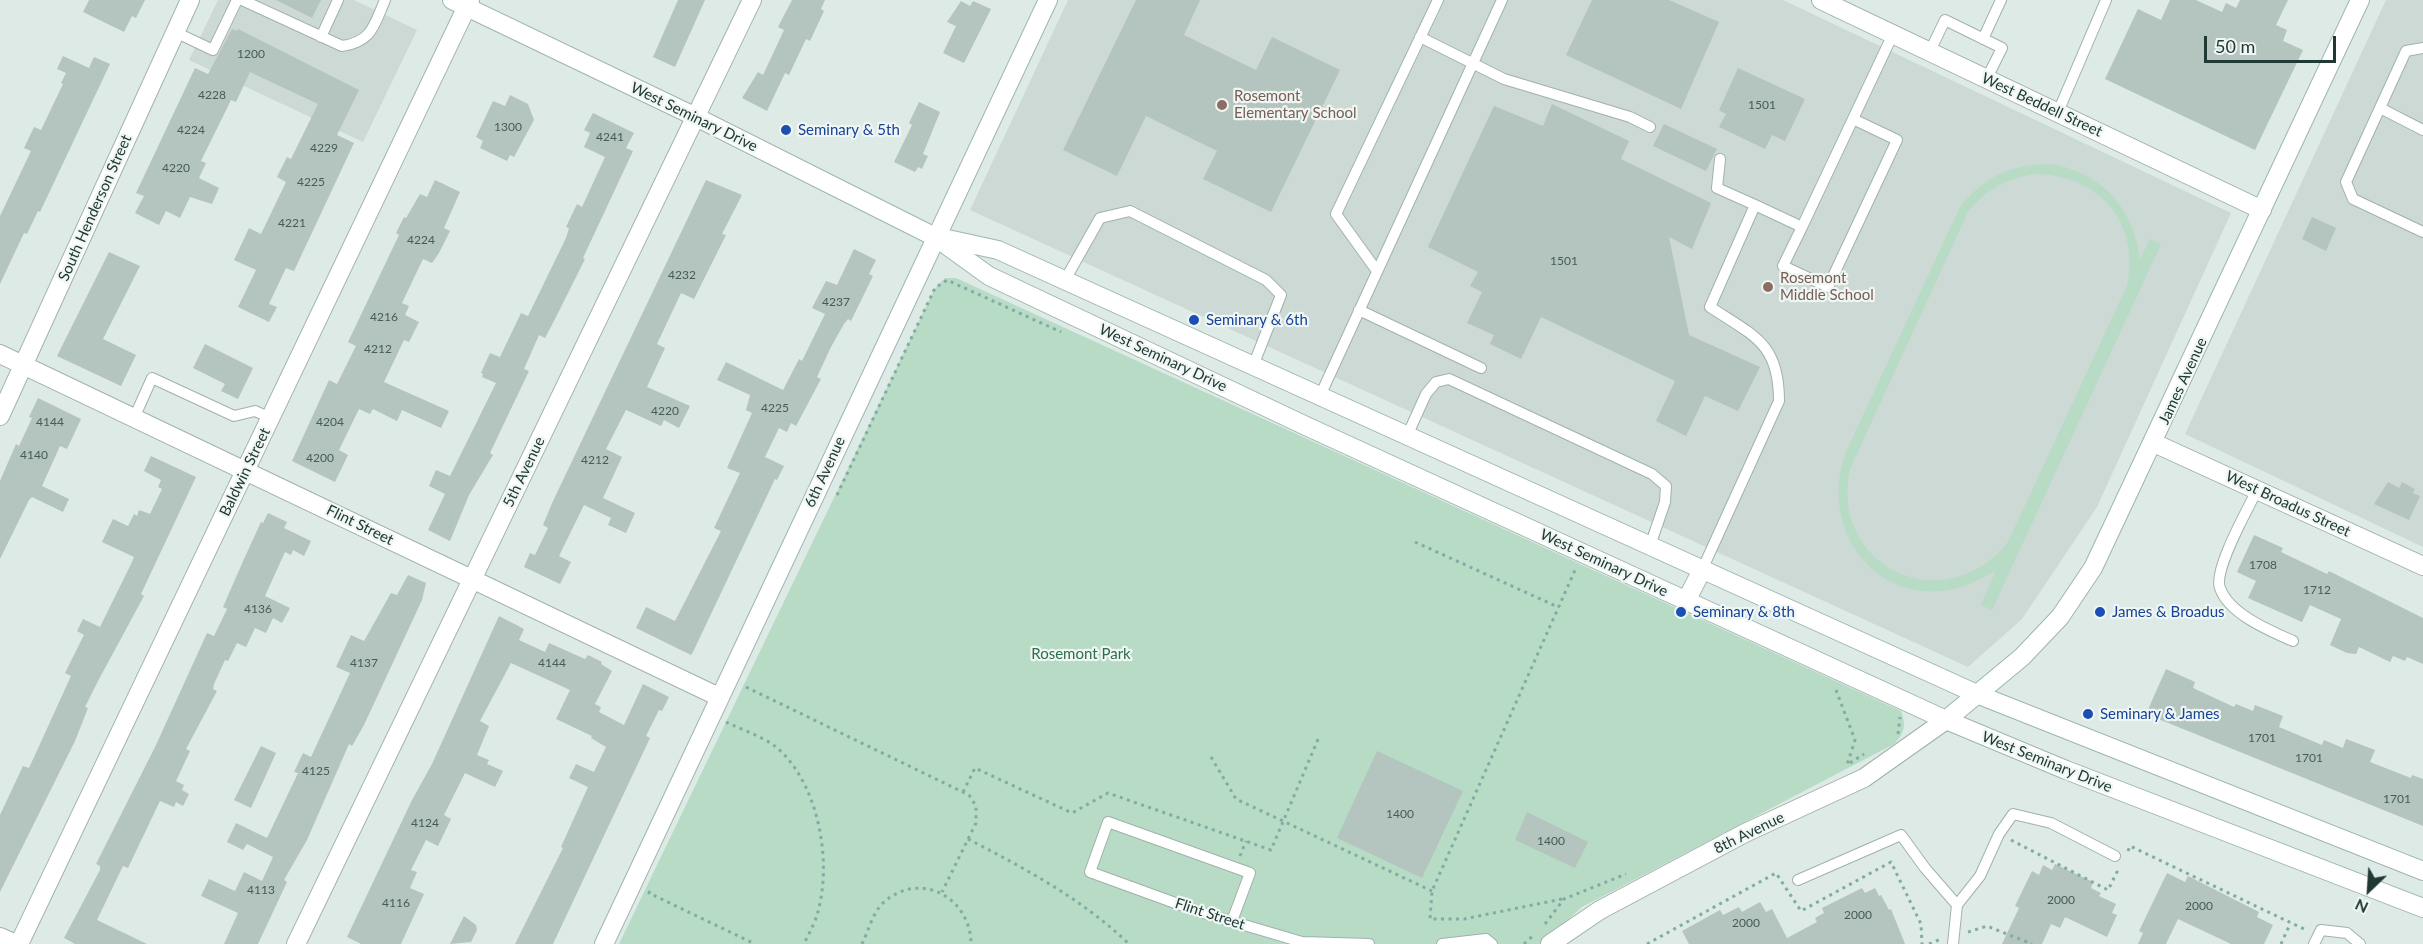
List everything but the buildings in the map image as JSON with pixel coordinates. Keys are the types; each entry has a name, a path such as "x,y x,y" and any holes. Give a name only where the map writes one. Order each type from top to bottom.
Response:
{"street":[{"name":"5th Avenue","path":"296,944 752,0"},
{"name":"6th Avenue","path":"604,944 1048,0"},
{"name":"West Beddell Street","path":"1821,0 2262,210"},
{"name":"James Avenue","path":"1946,720 1979,695 2060,617 2093,568 2154,443 2360,0"},
{"name":"South Henderson Street","path":"0,417 175,33 185,2"},
{"name":"West Seminary Drive","path":"463,2 935,237 989,276 1306,426 1946,720 2077,775 2423,908"},
{"name":"Baldwin Street","path":"17,944 271,418 463,2"},
{"name":"West Seminary Drive","path":"935,237 998,250 1979,695 2423,871"},
{"name":"Flint Street","path":"0,354 719,697"},
{"path":"1306,426 1320,396"},
{"name":"West Broadus Street","path":"2154,443 2423,566"},
{"path":"1686,601 1702,570"},
{"name":"8th Avenue","path":"1544,938 1725,844 1864,778 1946,720"},
{"path":"0,937 17,944"}],"lane":[{"path":"175,33 213,50 237,0"},
{"path":"242,0 342,46 359,44 371,32 385,0"},
{"path":"321,37 338,0"},
{"path":"1377,271 1336,214 1438,0"},
{"path":"1320,396 1502,0"},
{"path":"1983,39 2001,0"},
{"path":"2058,112 2106,0"},
{"path":"1930,51 1945,20 2002,48 1987,78"},
{"path":"1853,119 1897,140 1828,287 1783,266 1893,34"},
{"path":"1420,37 1504,79 1629,117 1650,127"},
{"path":"2423,48 2406,51 2346,182 2353,199 2423,232"},
{"path":"2380,108 2423,130"},
{"path":"1720,159 1717,188 1802,227"},
{"path":"1702,570 1779,401 1779,382 1773,357 1760,340 1710,307 1755,205"},
{"path":"1065,280 1100,218 1130,211 1266,280 1281,295 1253,366"},
{"path":"1359,310 1481,368"},
{"path":"134,418 152,378 234,417 255,411 271,418"},
{"path":"1407,436 1426,394 1436,382 1449,379 1652,474 1666,486 1665,502 1650,546"},
{"path":"2257,490 2220,570 2219,587 2229,602 2259,626 2293,641"},
{"path":"1953,939 1957,905 1980,876 1999,834 2013,814 2051,823 2121,858"},
{"name":"Flint Street","path":"1232,921 1250,873 1108,822 1090,872 1232,921 1302,942 1369,944"},
{"path":"1798,880 1901,835 1925,868 1957,905"},
{"path":"2316,939 2321,930 2334,930 2347,933 2360,944"},
{"path":"1442,944 1486,939 1492,944"}],"path":[{"path":"833,504 935,288 942,281 947,280 1065,334"},
{"path":"1415,542 1558,607"},
{"path":"1587,571 1576,566 1432,891 1430,919 1464,919 1564,899 1631,872"},
{"path":"742,696 751,676"},
{"path":"746,687 969,795 976,806 976,823 942,892"},
{"path":"1835,687 1855,740 1848,764 1838,769"},
{"path":"711,714 775,746 794,766 816,811 825,856 817,914 804,944"},
{"path":"724,734 734,714"},
{"path":"963,792 975,768 1072,813 1108,793 1271,850 1319,737"},
{"path":"1211,758 1236,800 1432,891"},
{"path":"1999,834 2108,890 2121,858 2130,846 2316,939"},
{"path":"968,839 1037,875 1067,894 1129,944"},
{"path":"1647,944 1776,873 1801,911 1891,862 1921,924 1922,944"},
{"path":"654,883 649,893 755,944"},
{"path":"862,944 881,904 894,894 909,888 926,888 942,892 956,902 966,915 971,931 971,944"},
{"path":"1544,926 1564,899"},
{"path":"2281,944 2290,924"},
{"path":"1929,944 1953,939 1987,926 2032,944"},
{"path":"1524,944 1544,938"}],"shaded area":[{"path":"218,0 354,0 417,30 363,142 189,60"},
{"name":"Rosemont Middle School","path":"1068,0 1783,0 2231,213 2097,507 2022,619 1968,667 970,210"},
{"path":"2386,0 2423,0 2423,547 2185,434"}],"green space":[{"path":"2039,164 2053,164 2071,169 2101,185 2113,196 2131,224 2140,259 2150,239 2161,244 1992,610 1981,605 1996,570 1955,589 1925,591 1899,585 1877,573 1859,555 1846,532 1840,507 1839,480 1846,452 1960,207 1979,187 2001,174","holes":["2038,174 2060,177 2080,184 2097,194 2111,208 2121,224 2127,242 2129,263 2127,286 2008,542 1982,566 1954,578 1925,580 1898,572 1874,556 1857,533 1848,504 1850,469 1968,212 1983,197 2008,181"]},
{"name":"Rosemont Park","path":"945,278 956,278 1901,711 1904,721 1902,732 1894,744 1582,907 1541,944 619,944 935,288"}],"place":[{"name":"Rosemont Elementary School","path":"1222,105"},
{"name":"Seminary & 5th","path":"786,130"},
{"name":"Rosemont Middle School","path":"1768,287"},
{"name":"Seminary & 6th","path":"1194,320"},
{"name":"Seminary & 8th","path":"1681,612"},
{"name":"James & Broadus","path":"2100,612"},
{"name":"Seminary & James","path":"2088,714"}]}
